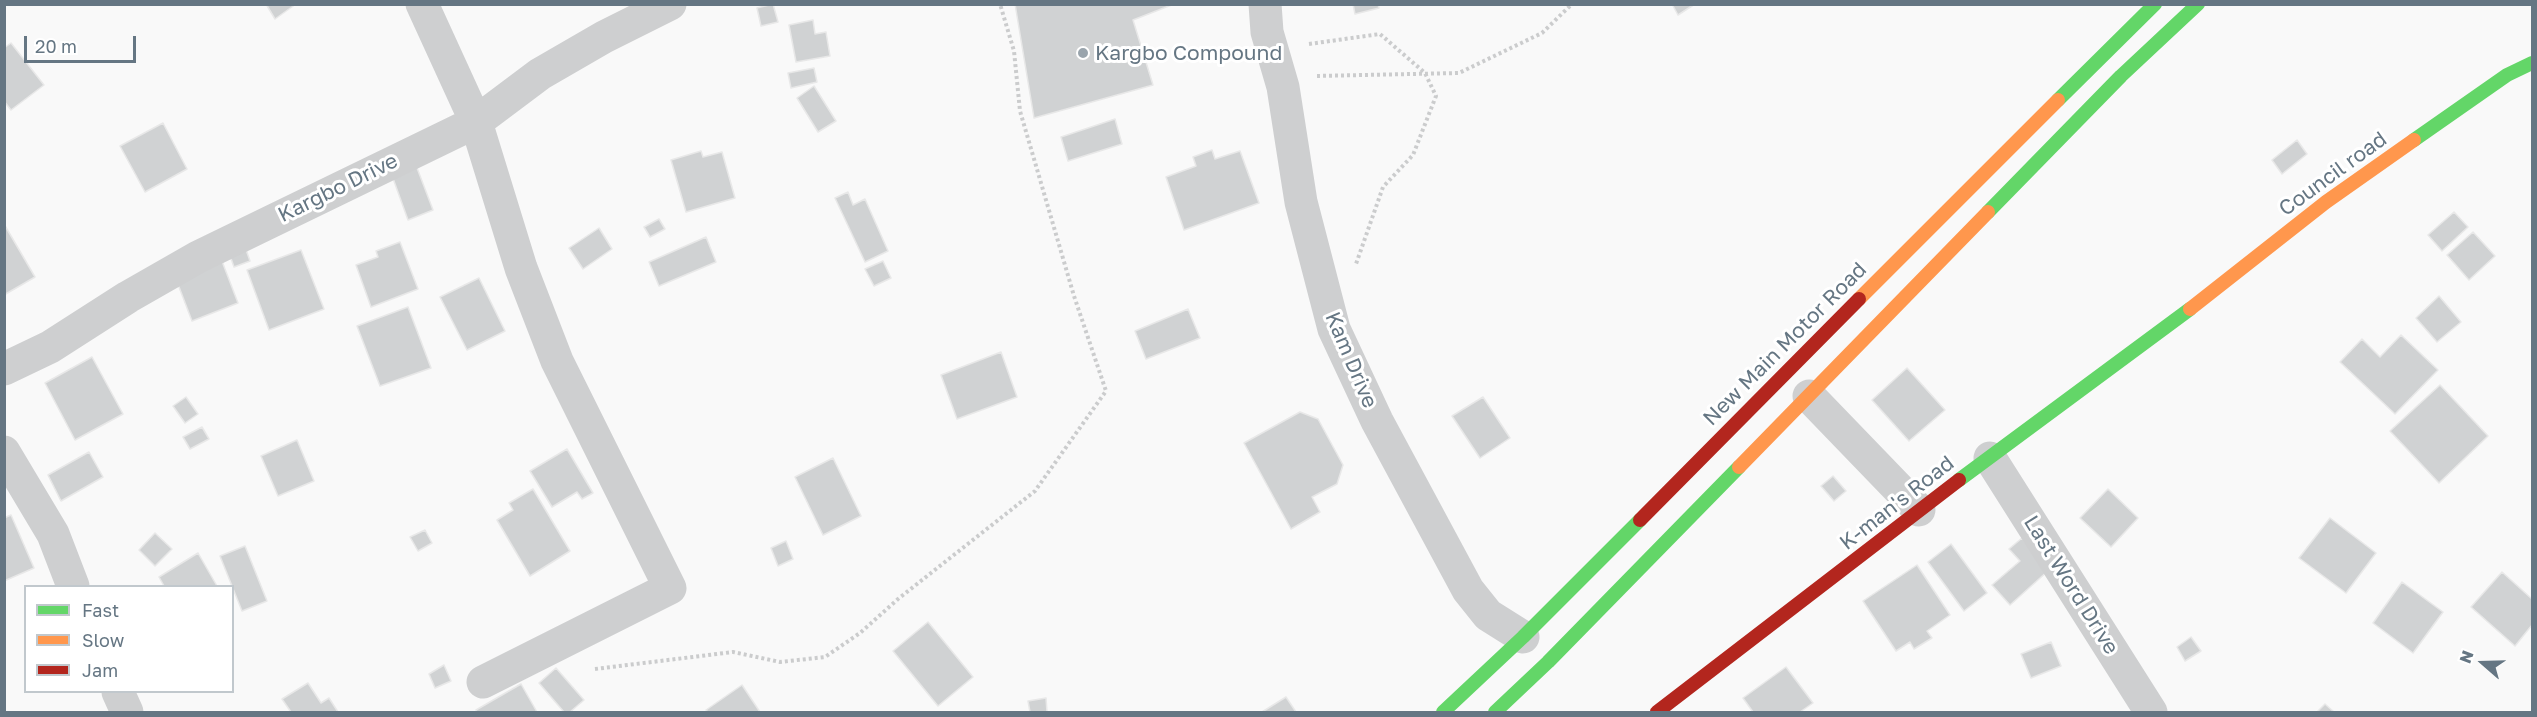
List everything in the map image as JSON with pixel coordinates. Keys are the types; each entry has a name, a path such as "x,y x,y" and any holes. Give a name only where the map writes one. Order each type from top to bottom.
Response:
{"main road":[{"name":"New Main Motor Road","path":"1443,712 1523,638 2155,4"},
{"path":"1495,712 1809,396 2121,76 2198,4"},
{"name":"Council road","path":"2164,328 2326,202 2507,75 2532,63"},
{"name":"K-man's Road","path":"1658,712 1920,510 2164,328"}],"street":[{"path":"422,4 476,122 521,268 557,361 670,588 483,682"},
{"name":"Kargbo Drive","path":"4,369 50,346 198,257 476,122 540,74 604,37 670,4"},
{"name":"Kam Drive","path":"1266,18 1280,76 1301,202 1334,329 1377,421 1468,590 1488,615 1523,638"},
{"path":"1809,396 1920,510"},
{"path":"4,452 52,534 73,585"},
{"name":"Last Word Drive","path":"1990,458 2151,712"},
{"path":"118,693 127,712"}],"path":[{"path":"590,669 733,652 780,662 825,657 860,633 898,599 1035,491 1106,391 1074,296 1020,111 1014,51 1000,4"},
{"path":"1280,76 1459,73 1542,33 1572,4"},
{"path":"1266,18 1310,44 1380,34 1425,73 1436,96 1413,155 1383,187 1356,266"}],"building":[{"path":"266,4 296,4 275,19"},
{"path":"773,4 778,22 761,26 757,8"},
{"name":"Kargbo Compound","path":"1015,4 1174,4 1133,20 1153,85 1034,118"},
{"path":"1353,4 1378,4 1379,8 1355,14"},
{"path":"1672,4 1695,4 1678,15"},
{"path":"813,20 815,34 826,32 830,56 796,62 789,25"},
{"path":"11,43 44,85 11,110 4,101 4,48"},
{"path":"814,68 817,82 791,88 788,73"},
{"path":"814,86 836,121 818,132 797,98"},
{"path":"1115,119 1122,144 1068,161 1061,137"},
{"path":"163,123 187,169 145,192 120,146"},
{"path":"2297,140 2307,154 2282,174 2272,160"},
{"path":"1212,150 1215,159 1240,151 1259,203 1184,230 1166,177 1196,166 1193,157"},
{"path":"701,151 703,157 722,152 735,198 686,212 671,160"},
{"path":"414,160 433,210 408,220 390,170"},
{"path":"848,192 853,205 865,199 888,251 865,262 835,198"},
{"path":"2454,212 2468,227 2442,251 2428,235"},
{"path":"659,219 665,229 650,237 644,227"},
{"path":"4,224 35,277 4,295"},
{"path":"599,228 612,249 583,269 569,248"},
{"path":"2473,232 2495,256 2469,280 2447,255"},
{"path":"706,237 716,262 659,286 649,262"},
{"path":"400,242 418,289 371,307 356,265 378,257 376,251"},
{"path":"244,244 250,261 234,267 228,250"},
{"path":"301,250 324,309 269,330 247,270"},
{"path":"220,256 238,303 192,321 176,279"},
{"path":"883,261 891,278 874,286 865,269"},
{"path":"479,278 505,331 467,350 440,297"},
{"path":"2439,296 2461,322 2437,342 2416,318"},
{"path":"408,307 431,368 380,386 357,326"},
{"path":"1188,309 1200,338 1146,359 1135,331"},
{"path":"2401,335 2438,370 2395,414 2340,362 2362,339 2380,357"},
{"path":"1001,352 1017,397 957,419 941,375"},
{"path":"92,357 123,414 75,440 45,383"},
{"path":"1907,368 1945,410 1909,441 1872,400"},
{"path":"2440,385 2488,436 2439,483 2390,431"},
{"path":"186,397 198,414 185,423 173,406"},
{"path":"1483,397 1510,438 1480,458 1452,416"},
{"path":"1300,412 1318,419 1343,465 1337,484 1312,497 1320,512 1291,529 1244,443"},
{"path":"202,427 209,439 190,449 183,437"},
{"path":"297,440 314,481 278,496 261,456"},
{"path":"567,449 593,493 582,499 577,492 552,507 530,471"},
{"path":"89,452 103,477 61,501 48,475"},
{"path":"833,458 861,516 823,535 795,477"},
{"path":"1833,476 1846,491 1834,501 1821,486"},
{"path":"533,489 570,551 530,576 497,520 513,510 509,503"},
{"path":"2108,489 2138,518 2111,547 2080,518"},
{"path":"11,515 34,568 4,581 4,518"},
{"path":"2330,518 2376,553 2346,593 2299,558"},
{"path":"425,530 432,543 418,551 410,537"},
{"path":"155,533 172,549 155,566 139,550"},
{"path":"2022,538 2049,570 2010,605 1992,585 2020,561 2009,549"},
{"path":"786,541 793,559 778,566 771,548"},
{"path":"1951,544 1987,593 1964,611 1928,562"},
{"path":"245,546 267,601 242,611 234,585 232,585 220,556"},
{"path":"198,553 216,585 163,585 159,577"},
{"path":"1917,565 1950,615 1927,631 1932,638 1914,649 1910,642 1896,651 1863,601"},
{"path":"2502,572 2532,599 2532,625 2515,646 2471,607"},
{"path":"2402,582 2443,612 2413,653 2373,623"},
{"path":"928,622 973,677 938,706 893,651"},
{"path":"2191,637 2201,651 2185,661 2177,647"},
{"path":"2051,642 2061,666 2031,678 2021,654"},
{"path":"444,665 451,681 435,688 429,674"},
{"path":"1786,667 1813,703 1800,712 1753,712 1743,698"},
{"path":"556,668 584,700 570,712 564,712 539,683"},
{"path":"308,683 321,703 329,698 338,712 291,712 282,699"},
{"path":"521,684 537,712 477,712 476,710"},
{"path":"742,685 760,712 708,712 706,710"},
{"path":"1286,697 1296,712 1262,712"},
{"path":"1046,698 1047,712 1030,712 1028,701"},
{"path":"2325,704 2334,712 2317,712"}],"traffic: fast":[{"path":"2058,100 2155,4"},
{"path":"1988,212 2121,76 2198,4"},
{"path":"2414,140 2507,75 2532,63"},
{"path":"1959,480 2190,309"},
{"path":"1495,712 1548,662 1739,467"},
{"path":"1443,712 1523,637 1640,520"}],"traffic: slow":[{"path":"1859,299 2058,100"},
{"path":"2190,309 2326,202 2414,140"},
{"path":"1739,467 1988,212"}],"traffic: jam":[{"path":"1640,520 1859,299"},
{"path":"1657,712 1959,480"}],"place":[{"name":"Kargbo Compound","path":"1083,53"}]}
